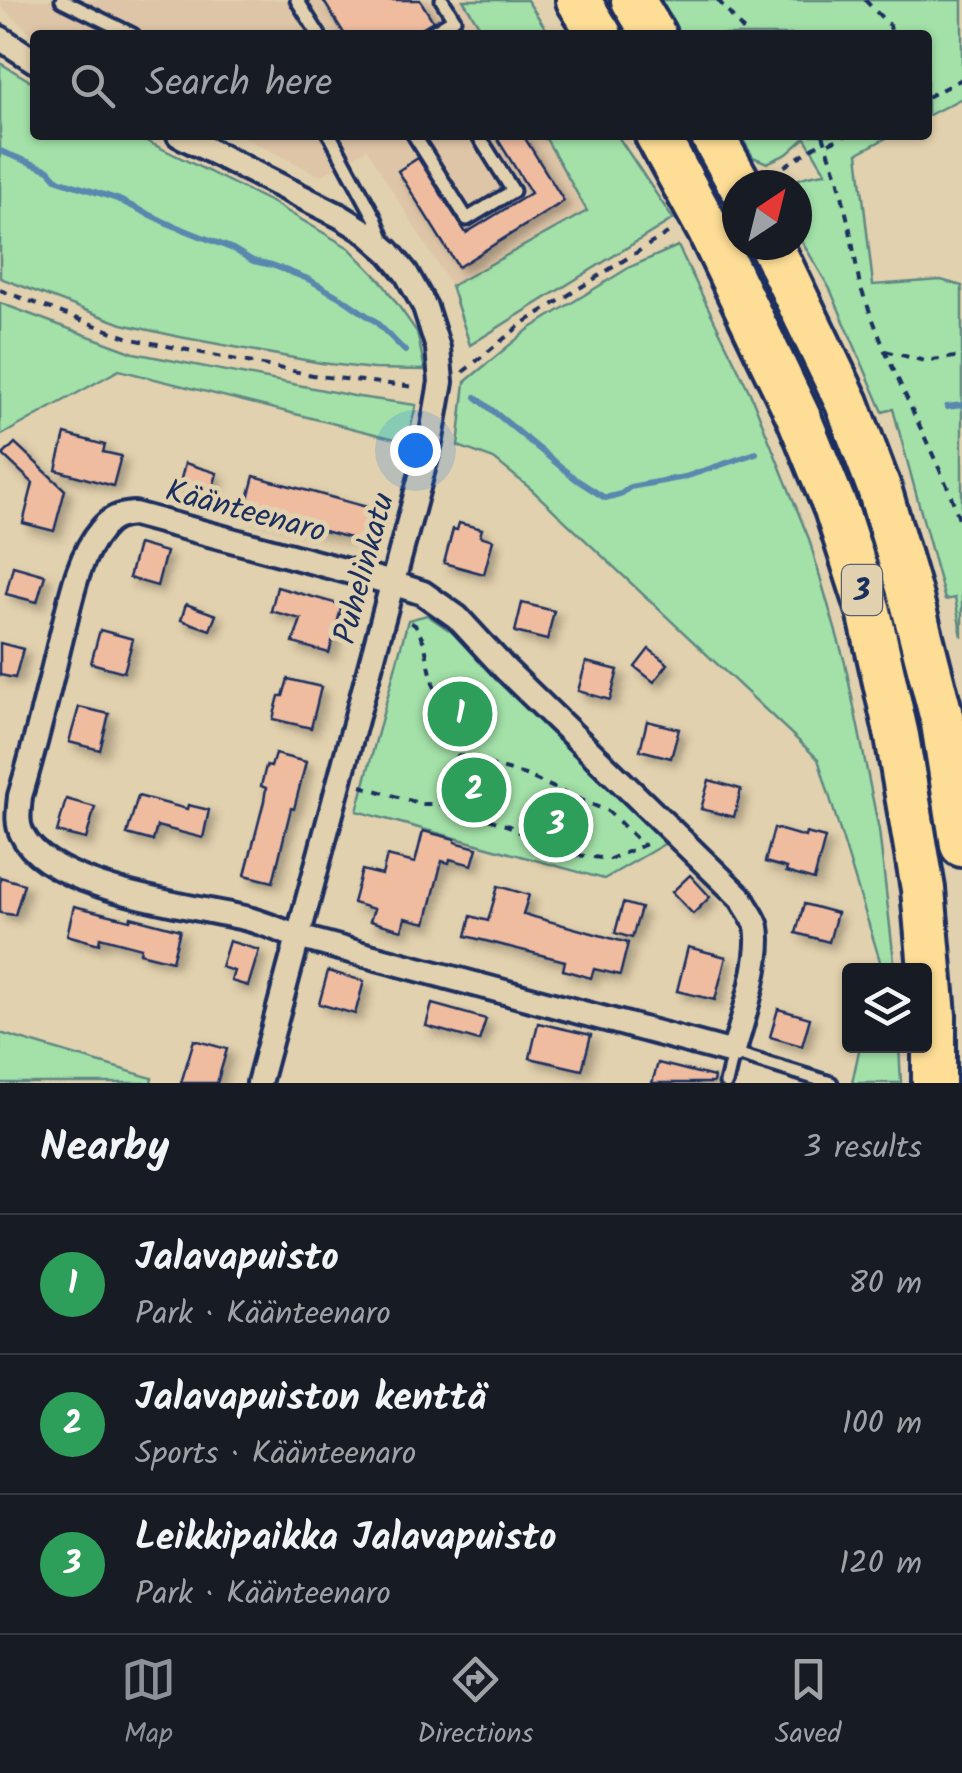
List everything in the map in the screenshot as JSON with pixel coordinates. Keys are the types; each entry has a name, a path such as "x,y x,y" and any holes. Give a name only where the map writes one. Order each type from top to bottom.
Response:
{"highway":[{"path":"578,0 597,30"},
{"path":"632,0 651,30"},
{"name":"3","path":"659,140 709,230 799,418 836,509 868,610 897,736 923,889 934,1016 934,1083"},
{"path":"716,140 743,170"},
{"name":"3","path":"778,260 847,403 879,488 943,723 962,844"}],"street":[{"path":"0,38 30,59"},
{"name":"Puhelinkatu","path":"189,140 340,216 388,251 425,307 438,348 441,382 431,439 259,1083"},
{"name":"Käänteenaro","path":"134,514 392,583 423,593 456,617 742,899 757,926 756,958 734,1053 298,937 241,917 150,899 50,865 20,832 20,796 72,597 84,558 110,520 134,514"}],"lane":[{"path":"62,0 124,30"},
{"path":"297,0 316,30"},
{"path":"436,30 454,19 442,0"},
{"path":"333,140 375,218 388,251"},
{"path":"417,140 468,219 513,191 481,140"},
{"path":"734,1053 831,1083"},
{"name":"Käänteenaro","path":"726,1083 734,1053"}],"path":[{"path":"718,0 743,30"},
{"path":"865,0 891,30"},
{"path":"932,94 962,79"},
{"path":"774,170 825,140 839,182 860,286 885,351 950,490 962,528"},
{"path":"456,377 522,324 682,224"},
{"path":"0,290 132,339 318,376 419,387"},
{"path":"885,351 925,360 962,356"},
{"path":"400,618 415,625 424,642 433,683 460,749 443,804"},
{"path":"457,755 525,775 609,812 643,845"},
{"path":"364,786 422,804 443,804 509,826 565,852 610,859 673,832"},
{"path":"565,852 566,846 556,831 566,793"}],"shaded area":[{"path":"0,0 463,0 482,30 30,31 2,7"},
{"path":"248,140 547,140 588,211 451,286 367,149 321,176"}],"green space":[{"path":"463,0 527,0 547,30 482,30"},
{"path":"659,0 962,0 962,98 932,113 932,30 677,30"},
{"path":"0,63 30,81 30,140 144,140 275,204 349,248 381,281 417,332 425,370 321,363 180,337 122,324 0,278"},
{"path":"547,140 620,140 673,219 470,345 451,286 587,211"},
{"path":"743,140 803,140 787,154 767,163 753,157"},
{"path":"806,140 883,140 858,153 873,285 941,280 962,286 962,637 955,598 945,600 893,409 883,412 830,289 812,258 812,176 826,173"},
{"path":"678,246 750,393 809,539 845,663 879,830 894,963 880,963 818,759 531,489 494,459 458,446 465,382 529,329 630,267"},
{"path":"0,303 134,353 416,405 407,442 119,370 0,436"},
{"path":"427,615 465,641 666,843 604,879 357,811 408,620"},
{"path":"0,1033 152,1078 151,1083 0,1083"},
{"path":"858,1053 899,1053 901,1083 852,1083"}],"building":[{"path":"323,0 420,0 433,21 418,30 342,30"},
{"path":"498,140 526,140 564,201 458,267 398,171 418,158 466,233 531,193"},
{"path":"65,434 105,445 103,452 121,456 113,486 56,470"},
{"path":"15,443 65,490 54,531 23,523 33,483 3,455"},
{"path":"185,463 217,473 210,500 178,491"},
{"path":"254,476 370,508 369,512 373,512 365,542 245,510"},
{"path":"459,523 482,529 480,536 493,540 484,574 444,563 453,529 457,530"},
{"path":"138,544 166,552 157,586 129,578"},
{"path":"13,566 45,575 37,602 6,594"},
{"path":"277,587 342,605 329,653 293,643 301,619 271,611"},
{"path":"522,603 554,611 547,640 515,632"},
{"path":"186,604 216,615 210,630 181,620"},
{"path":"100,630 133,639 124,672 91,663"},
{"path":"0,643 23,649 15,678 0,675"},
{"path":"649,649 668,664 654,682 635,667"},
{"path":"586,662 618,670 610,700 578,691"},
{"path":"288,679 321,687 311,728 273,719"},
{"path":"79,707 109,714 100,750 69,742"},
{"path":"647,721 679,729 671,758 640,750"},
{"path":"275,754 306,762 273,882 245,875 264,801 266,788 261,786 266,766 271,767"},
{"path":"709,780 741,789 734,817 701,809"},
{"path":"138,796 187,809 188,805 209,810 203,838 157,826 153,841 127,834"},
{"path":"66,799 95,807 86,839 57,832"},
{"path":"774,828 825,838 814,880 765,862"},
{"path":"423,831 477,848 472,865 450,859 449,863 442,861 426,923 405,918 402,930 370,921 374,909 353,903 362,870 382,875 387,856 415,863"},
{"path":"690,875 710,897 693,914 672,892"},
{"path":"0,877 24,884 15,915 0,913"},
{"path":"498,886 529,895 523,914 628,943 620,975 594,969 591,978 563,970 565,961 466,936 471,916 488,921"},
{"path":"623,903 641,908 632,938 615,933"},
{"path":"804,904 837,913 829,942 796,933"},
{"path":"74,906 180,930 172,961 100,937 99,944 67,935"},
{"path":"229,941 259,950 248,986 231,981 234,971 221,967"},
{"path":"688,947 726,957 715,1000 677,991"},
{"path":"328,971 364,981 355,1014 319,1004"},
{"path":"432,1004 486,1019 479,1041 426,1026"},
{"path":"778,1009 810,1018 802,1046 770,1037"},
{"path":"538,1023 591,1035 582,1070 530,1058"},
{"path":"194,1040 227,1049 217,1083 181,1083"},
{"path":"658,1063 714,1077 713,1083 652,1083"}],"waterway":[{"path":"0,151 49,170 58,180 117,199 253,261 308,279 375,321 405,351"},
{"path":"476,397 577,480 605,498 630,487 685,477 756,453"},
{"path":"947,407 962,405"}],"place":[{"name":"Jalavapuisto","path":"460,714"},
{"name":"Jalavapuiston kenttä","path":"474,790"},
{"name":"Leikkipaikka Jalavapuisto","path":"556,825"}]}
